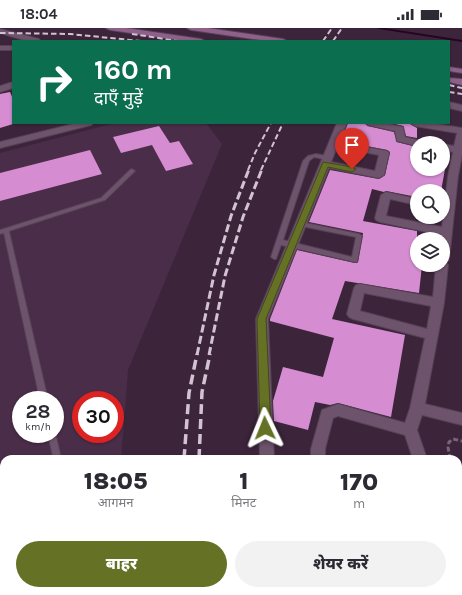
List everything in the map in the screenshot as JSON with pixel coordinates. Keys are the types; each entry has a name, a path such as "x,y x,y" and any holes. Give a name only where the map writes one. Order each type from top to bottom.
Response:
{"main road":[{"path":"110,28 195,40"},
{"path":"191,28 276,40"},
{"path":"450,69 462,71"},
{"path":"450,80 462,82"}],"street":[{"path":"0,31 32,40"},
{"path":"0,48 12,48"},
{"path":"0,88 12,86"},
{"path":"450,106 462,108"},
{"path":"0,145 84,124"},
{"path":"266,455 262,319 342,124"},
{"path":"381,124 401,126 400,139 410,141"},
{"path":"421,124 462,131 458,150 458,177 450,197"},
{"path":"326,161 379,175 384,153 333,144"},
{"path":"450,148 458,150"},
{"path":"410,200 386,195 380,218 446,232 446,224"},
{"path":"419,455 410,430 418,408 438,303 441,272"},
{"path":"431,335 352,314 360,288 438,303"},
{"path":"418,408 462,419"},
{"path":"318,455 318,449 327,414 332,411 338,410 410,430"}],"lane":[{"path":"274,257 306,161 311,156 315,155 326,161"},
{"path":"42,391 3,231 103,199 132,170"},
{"path":"280,242 355,260 359,236 301,224"},
{"path":"54,443 56,455"}],"path":[{"path":"449,455 449,442 453,439 462,441"}],"shaded area":[{"path":"111,124 207,124 222,144 128,370 124,421 124,391 72,391 72,443 122,443 121,455 0,455 0,153"}],"building":[{"path":"10,92 12,97 13,124 0,128 0,94"},
{"path":"348,124 365,124 368,126 394,132 397,142 410,145 410,176 444,176 442,184 410,184 410,196 372,189 363,221 417,231 410,232 410,272 421,272 419,293 345,281 332,319 405,335 391,417 338,403 330,405 315,402 308,430 274,421 273,401 283,367 323,377 334,338 270,321 297,250 355,263 358,262 363,233 309,222 330,170 379,179 385,175 390,152 387,150 341,141"},
{"path":"395,124 411,124 417,128 417,136 406,136 403,126"},
{"path":"159,126 170,143 179,141 193,164 166,171 152,145 121,153 113,137"},
{"path":"90,150 102,174 0,201 0,173"}],"waterway":[{"path":"379,28 462,41"}],"railway":[{"path":"324,40 332,28"},
{"path":"334,40 342,28"},
{"path":"0,33 70,34 131,40"},
{"path":"132,34 171,40"},
{"path":"450,85 462,88"},
{"path":"450,92 462,94"},
{"path":"248,170 270,124"},
{"path":"261,170 283,124"},
{"path":"197,355 214,275 231,216 249,169"},
{"path":"209,355 225,276 243,217 262,169"},
{"path":"184,455 189,393 197,354"},
{"path":"199,455 202,392 210,354"}],"route":[{"path":"265,428 262,319 325,164 352,169"}]}
